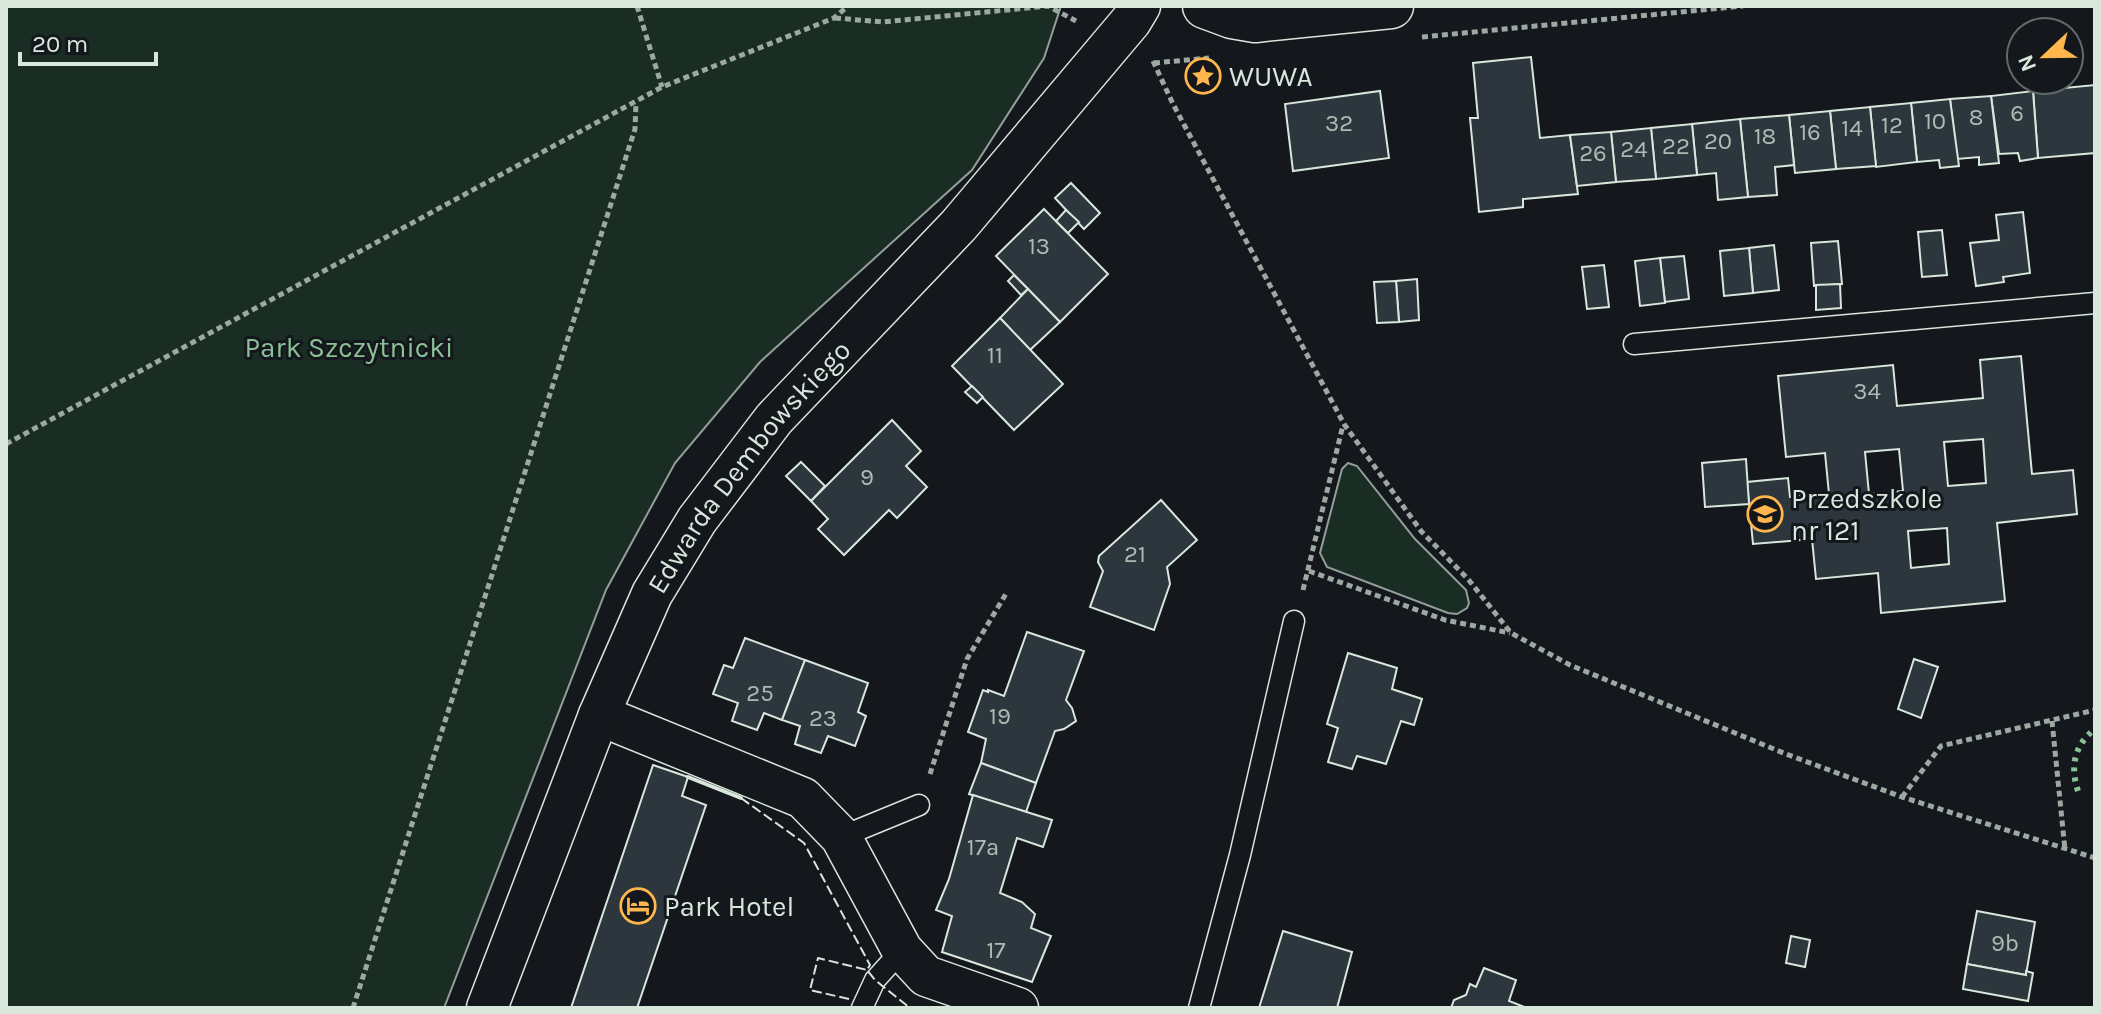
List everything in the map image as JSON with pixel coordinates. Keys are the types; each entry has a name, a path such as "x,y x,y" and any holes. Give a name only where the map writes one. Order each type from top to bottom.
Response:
{"street":[{"path":"1205,6 1255,20 1391,6"},
{"name":"Edwarda Dembowskiego","path":"487,1008 599,715 652,594 697,520 774,419 959,225 1135,14"},
{"path":"599,715 803,798 841,837 902,950 926,976 1018,1008"}],"lane":[{"path":"1634,344 2095,303"},
{"path":"1199,1008 1240,855 1294,621"},
{"path":"841,837 919,805"},
{"path":"862,1008 875,980 902,950"}],"path":[{"path":"637,6 662,87"},
{"path":"6,444 662,87 834,18 848,6"},
{"path":"834,18 883,22 1048,6 1070,16 1073,6"},
{"path":"1421,37 1743,6"},
{"path":"1135,14 1154,63 1185,127 1344,424 1421,531 1468,579 1511,633"},
{"path":"1154,63 1217,57"},
{"path":"353,1008 626,158 635,129 636,102"},
{"path":"1294,621 1344,424"},
{"path":"1309,571 1445,620 1511,633 1570,665 1786,754 1902,797 2095,858"},
{"path":"919,805 967,659 1007,592"},
{"path":"1902,797 1941,746 2095,710"},
{"path":"2052,721 2065,850"}],"green space":[{"name":"Park Szczytnicki","path":"6,6 1061,6 1044,58 972,170 760,362 675,463 606,590 444,1008 6,1008"},
{"path":"1348,463 1357,466 1415,539 1466,590 1467,608 1457,614 1448,613 1327,567 1320,553 1342,469"}],"building":[{"path":"1531,57 1540,138 1570,135 1578,194 1523,199 1523,207 1479,212 1470,118 1478,118 1473,63"},
{"path":"2095,85 2095,153 2038,158 2033,96 2085,96 2085,86"},
{"path":"1380,91 1389,158 1293,171 1285,104"},
{"path":"1991,96 2033,96 2038,158 2020,161 2018,153 1999,154"},
{"path":"1991,96 1999,163 1979,165 1979,157 1957,159 1950,99"},
{"path":"1950,99 1959,166 1940,168 1939,160 1917,162 1911,103"},
{"path":"1911,103 1917,162 1876,167 1870,107"},
{"path":"1870,107 1876,166 1836,169 1830,111"},
{"path":"1830,111 1836,169 1795,173 1789,115"},
{"path":"1789,115 1794,165 1775,167 1777,195 1748,197 1740,119"},
{"path":"1740,119 1748,197 1718,200 1716,173 1697,175 1692,124"},
{"path":"1692,124 1697,175 1656,179 1651,128"},
{"path":"1651,128 1656,179 1616,182 1611,132"},
{"path":"1611,132 1616,182 1577,186 1570,135"},
{"path":"1071,183 1100,213 1084,229 1055,198"},
{"path":"1044,209 1108,274 1060,322 996,256"},
{"path":"1066,210 1079,222 1068,233 1056,221"},
{"path":"2023,212 2030,273 2003,277 2004,282 1976,286 1970,243 1999,240 1996,215"},
{"path":"1942,230 1947,275 1922,277 1918,232"},
{"path":"1838,241 1842,284 1814,286 1811,243"},
{"path":"1774,245 1779,290 1753,293 1749,248"},
{"path":"1749,248 1753,293 1724,296 1720,251"},
{"path":"1684,256 1689,299 1665,302 1660,258"},
{"path":"1660,258 1665,303 1640,306 1635,261"},
{"path":"1604,265 1609,307 1587,309 1582,267"},
{"path":"1014,275 1028,289 1021,295 1008,281"},
{"path":"1417,279 1419,320 1399,322 1396,281"},
{"path":"1396,281 1399,322 1377,323 1374,282"},
{"path":"1840,284 1841,308 1816,310 1816,285"},
{"path":"1028,289 1060,322 1030,350 1000,318"},
{"path":"1000,318 1063,384 1014,430 952,366"},
{"path":"2021,356 2032,474 2073,470 2077,514 1997,523 2005,601 1881,613 1878,573 1816,579 1812,539 1753,544 1747,482 1788,478 1790,497 1829,494 1825,453 1786,457 1778,376 1893,365 1897,406 1983,398 1980,360","holes":["1983,439 1986,483 1948,486 1944,442","1899,449 1903,491 1869,494 1865,452","1947,528 1949,564 1911,568 1908,531"]},
{"path":"972,386 983,397 977,403 965,392"},
{"path":"892,420 921,451 906,466 927,487 897,518 889,510 844,555 818,529 828,519 811,501"},
{"path":"1746,459 1749,504 1705,507 1702,463"},
{"path":"801,462 825,486 811,501 786,476"},
{"path":"1161,500 1197,540 1167,567 1170,584 1154,630 1090,607 1103,571 1098,562 1099,556"},
{"path":"1027,632 1084,651 1066,700 1076,721 1055,731 1036,783 981,763 986,739 968,732 983,690 1004,696"},
{"path":"745,638 805,660 782,720 764,713 757,730 732,721 738,703 713,694 724,665 733,668"},
{"path":"1348,653 1397,668 1392,689 1422,699 1414,725 1401,721 1386,764 1357,756 1352,769 1328,762 1338,728 1327,724"},
{"path":"1914,659 1938,667 1921,718 1898,709"},
{"path":"805,660 868,683 858,712 866,716 855,746 828,736 821,753 795,744 800,726 782,720"},
{"path":"981,763 1036,783 1026,812 969,794"},
{"name":"Park Hotel","path":"653,765 688,777 682,796 706,805 637,1008 571,1008"},
{"path":"973,795 1052,820 1043,847 1017,838 1000,893 1022,902 1035,914 1031,928 1051,936 1032,982 942,952 952,916 936,910 949,879"},
{"path":"1977,911 2035,922 2026,975 1967,964"},
{"path":"1283,931 1352,952 1337,1008 1259,1008"},
{"path":"1791,936 1810,940 1805,967 1786,963"},
{"path":"1967,964 2026,975 2026,971 2033,973 2028,1001 1963,989"},
{"path":"1484,968 1516,980 1509,1001 1527,1008 1451,1008 1454,1000 1466,995 1470,984 1476,987"}],"hedge":[{"path":"2078,791 2074,773 2078,749 2095,729"}],"fence":[{"path":"741,798 804,843 870,965 867,970 910,1008"},
{"path":"849,999 810,990 818,958 867,970"}],"wall":[{"path":"688,777 741,798"}],"place":[{"name":"WUWA","path":"1203,76"},
{"name":"Przedszkole nr 121","path":"1765,514"},
{"name":"Park Hotel","path":"638,906"}]}
